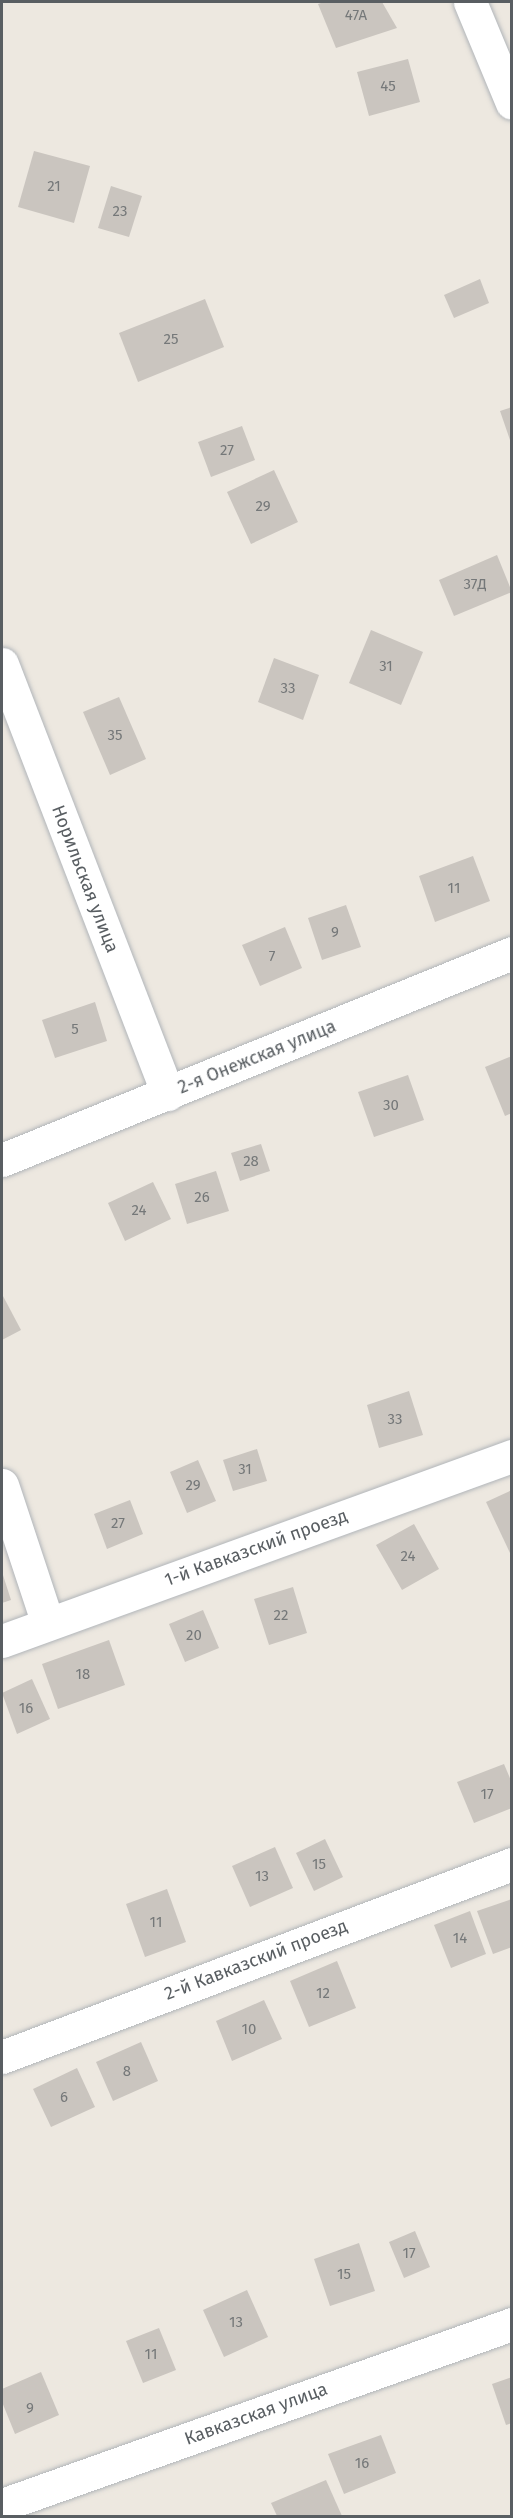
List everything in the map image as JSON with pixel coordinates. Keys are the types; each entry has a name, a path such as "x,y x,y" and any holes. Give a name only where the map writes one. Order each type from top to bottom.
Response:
{"street":[{"path":"470,2 512,103"},
{"name":"Норильская улица","path":"2,664 168,1094"},
{"name":"2-я Онежская улица","path":"2,1160 512,953"},
{"name":"1-й Кавказский проезд","path":"2,1641 512,1456"},
{"path":"2,1485 48,1624"},
{"name":"2-й Кавказский проезд","path":"2,2057 512,1864"},
{"name":"Кавказская улица","path":"2,2505 512,2324"}],"building":[{"path":"324,2 382,2 397,28 336,48 318,4"},
{"path":"408,59 420,102 369,116 357,72"},
{"path":"34,151 90,166 74,223 18,207"},
{"path":"111,186 142,196 129,237 98,228"},
{"path":"480,279 489,303 454,318 444,295"},
{"path":"205,299 224,347 138,382 119,333"},
{"path":"512,407 512,443 511,443 500,411"},
{"path":"242,426 255,460 211,477 198,442"},
{"path":"274,470 298,522 251,544 227,492"},
{"path":"497,555 512,592 454,616 439,580"},
{"path":"371,630 423,652 401,705 349,683"},
{"path":"274,658 319,675 303,720 258,702"},
{"path":"119,697 146,759 110,775 83,712"},
{"path":"473,856 490,901 435,922 419,876"},
{"path":"346,905 361,947 322,960 308,918"},
{"path":"285,927 302,968 260,986 242,945"},
{"path":"95,1002 107,1041 55,1058 42,1020"},
{"path":"512,1056 512,1113 505,1116 485,1067"},
{"path":"408,1075 424,1120 374,1137 358,1092"},
{"path":"261,1144 270,1171 240,1181 231,1153"},
{"path":"216,1171 229,1211 187,1224 175,1184"},
{"path":"153,1182 171,1219 125,1241 108,1203"},
{"path":"2,1297 21,1330 2,1340"},
{"path":"409,1391 423,1435 379,1448 367,1405"},
{"path":"257,1449 267,1481 233,1491 223,1460"},
{"path":"198,1460 216,1501 187,1513 170,1472"},
{"path":"512,1490 512,1552 510,1553 486,1502"},
{"path":"130,1500 143,1534 107,1549 94,1514"},
{"path":"414,1524 439,1569 402,1590 376,1545"},
{"path":"2,1572 11,1600 2,1603"},
{"path":"293,1587 307,1633 269,1645 254,1599"},
{"path":"203,1610 219,1648 185,1662 169,1624"},
{"path":"109,1640 125,1685 58,1709 42,1664"},
{"path":"32,1679 50,1719 17,1734 2,1693"},
{"path":"504,1764 512,1783 512,1808 474,1823 457,1782"},
{"path":"325,1839 343,1877 314,1891 296,1853"},
{"path":"275,1847 293,1888 250,1907 232,1866"},
{"path":"167,1889 186,1942 145,1957 126,1904"},
{"path":"512,1899 512,1947 493,1954 477,1911"},
{"path":"470,1911 486,1954 451,1968 434,1925"},
{"path":"337,1961 356,2008 309,2027 290,1981"},
{"path":"264,2000 282,2039 232,2061 216,2021"},
{"path":"141,2042 158,2081 113,2101 96,2062"},
{"path":"77,2068 95,2107 51,2127 33,2089"},
{"path":"415,2231 430,2267 404,2278 389,2242"},
{"path":"359,2243 375,2291 330,2306 314,2259"},
{"path":"247,2290 268,2337 224,2357 203,2310"},
{"path":"159,2328 176,2370 143,2383 126,2341"},
{"path":"41,2372 59,2415 15,2434 2,2402 2,2389"},
{"path":"512,2377 512,2423 506,2425 492,2384"},
{"path":"381,2435 396,2473 344,2494 328,2454"},
{"path":"326,2480 342,2516 277,2516 271,2503"}]}
